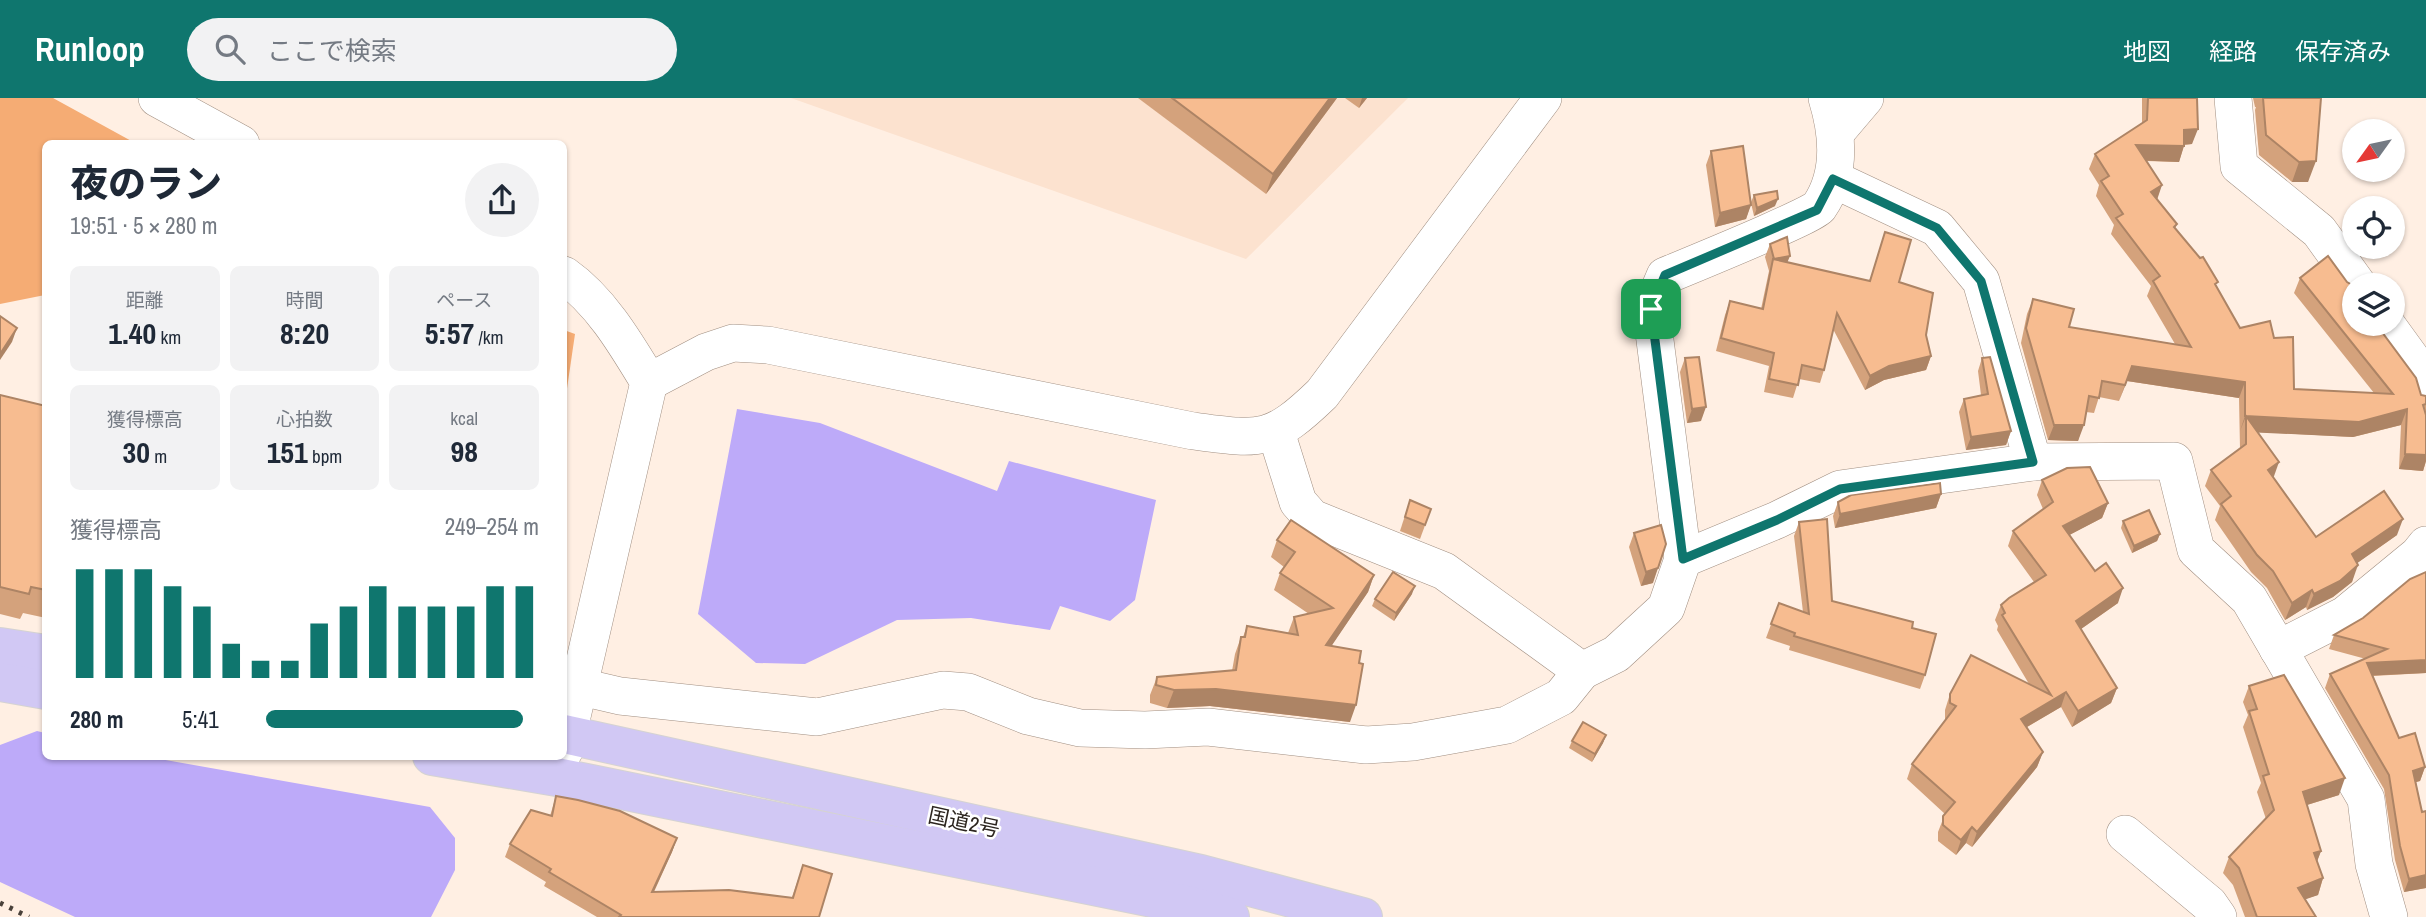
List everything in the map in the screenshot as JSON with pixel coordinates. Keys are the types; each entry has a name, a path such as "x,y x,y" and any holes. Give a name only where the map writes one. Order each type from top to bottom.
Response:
{"highway":[{"path":"0,647 42,653"},
{"path":"0,682 42,689"},
{"name":"国道2号","path":"567,751 1230,917"},
{"name":"国道2号","path":"567,751 1201,874 1363,917"}],"street":[{"path":"157,98 234,140"},
{"path":"649,382 706,352 733,343 768,345 1194,431 1252,439 1276,432 1295,420 1322,394 1543,98"},
{"path":"577,686 620,696 817,717 943,690 968,692 1028,716 1080,728 1145,730 1208,727 1366,745 1413,742 1507,725 1561,696 1582,671 1616,654 1666,608 1683,559 1651,309 1665,275 1817,210 1833,179 1832,114 1866,98"},
{"path":"2233,98 2239,166 2319,231 2349,273"},
{"path":"1833,179 1937,228 1981,281 2033,462"},
{"path":"567,277 614,327 649,382 567,732"},
{"path":"2395,336 2426,379"},
{"path":"1276,432 1298,502 1312,518 1444,571 1582,671"},
{"path":"1683,559 1777,520 1840,489 2033,462 2174,461 2196,550 2249,599 2366,799 2374,864 2389,917"},
{"path":"2278,649 2345,615 2418,555 2426,545"},
{"path":"2125,834 2209,904 2218,917"}],"shaded area":[{"path":"0,98 53,98 130,140 42,140 42,296 0,304"},
{"path":"791,98 1408,98 1246,259"},
{"path":"567,331 575,334 567,389"},
{"path":"737,409 820,423 997,491 1009,461 1156,500 1135,600 1110,621 1060,606 1050,630 971,618 897,620 805,664 756,663 698,614"},
{"path":"37,731 42,732 42,760 166,760 430,807 455,838 455,870 431,917 75,917 0,882 0,745"}],"building":[{"path":"1172,98 1330,98 1273,174"},
{"path":"2148,98 2197,98 2198,129 2184,130 2184,146 2136,145 2162,185 2151,192 2177,224 2174,227 2200,258 2203,257 2240,328 2270,321 2274,338 2293,337 2294,389 2393,394 2346,336 2385,336 2416,378 2421,395 2426,396 2426,404 2423,405 2426,415 2426,455 2405,454 2407,409 2359,422 2245,416 2245,382 2132,366 2125,385 2102,381 2099,398 2089,396 2084,425 2054,425 2026,328 2033,299 2074,309 2069,327 2191,347 2153,281 2160,276 2116,218 2123,214 2101,181 2109,176 2095,154 2147,120"},
{"path":"2263,98 2321,98 2316,161 2299,162 2266,135"},
{"path":"1743,146 1751,205 1720,213 1711,151"},
{"path":"1777,191 1778,199 1757,208 1754,195"},
{"path":"1885,232 1911,240 1899,282 1933,293 1926,335 1931,356 1889,366 1870,376 1837,313 1824,370 1802,365 1798,385 1769,379 1774,353 1721,338 1730,301 1763,309 1773,259 1870,281"},
{"path":"1787,237 1790,256 1774,259 1770,244"},
{"path":"2328,256 2342,275 2342,330 2300,278"},
{"path":"0,316 17,328 0,354"},
{"path":"1699,357 1706,407 1692,409 1685,358"},
{"path":"1990,357 2011,431 1971,437 1964,399 1988,394 1982,358"},
{"path":"0,395 42,405 42,589 31,587 29,594 0,587"},
{"path":"2246,416 2279,462 2268,470 2316,537 2384,491 2403,519 2352,554 2358,565 2340,581 2314,594 2312,590 2292,603 2273,571 2257,555 2221,504 2231,496 2211,470 2246,444"},
{"path":"2090,467 2108,503 2063,526 2095,571 2106,563 2123,588 2076,621 2117,688 2078,711 2066,692 2021,719 2043,752 1977,832 1972,827 1961,840 1943,825 1943,816 1955,802 1912,764 1956,706 1950,703 1950,694 1971,655 2051,695 2002,615 2005,613 2001,605 2046,575 2013,531 2053,502 2042,480 2067,468"},
{"path":"1940,483 1941,494 1840,514 1838,502 1851,495"},
{"path":"1410,500 1431,509 1425,525 1405,517"},
{"path":"2149,510 2160,534 2134,546 2123,521"},
{"path":"1827,519 1832,601 1913,622 1912,628 1936,634 1925,675 1794,636 1795,633 1771,624 1779,603 1809,614 1799,522"},
{"path":"1291,520 1374,575 1326,645 1361,651 1359,663 1363,664 1356,705 1216,689 1174,690 1156,685 1157,677 1236,670 1241,637 1245,637 1247,626 1298,635 1294,617 1333,608 1280,573 1295,552 1277,540"},
{"path":"1661,525 1666,544 1658,568 1646,572 1634,533"},
{"path":"1393,572 1415,586 1396,613 1375,599"},
{"path":"2426,572 2426,660 2367,663 2399,738 2415,733 2425,767 2413,771 2422,812 2426,811 2426,875 2409,879 2400,846 2389,775 2330,674 2387,649 2334,635 2363,618 2410,579"},
{"path":"2284,675 2345,778 2303,792 2321,851 2314,853 2323,878 2298,888 2316,917 2257,917 2239,868 2229,857 2274,810 2263,776 2269,774 2249,711 2257,709 2249,686"},
{"path":"1583,722 1606,735 1595,754 1572,741"},
{"path":"556,796 620,811 677,838 652,892 729,890 793,898 803,865 832,874 819,917 619,917 621,915 549,872 551,869 510,844 531,810 552,816"}],"railway":[{"path":"0,903 29,917"}],"route":[{"path":"1833,179 1937,228 1981,281 2033,462 1840,489 1777,520 1683,559 1651,309 1665,275 1817,210 1833,179"}]}
